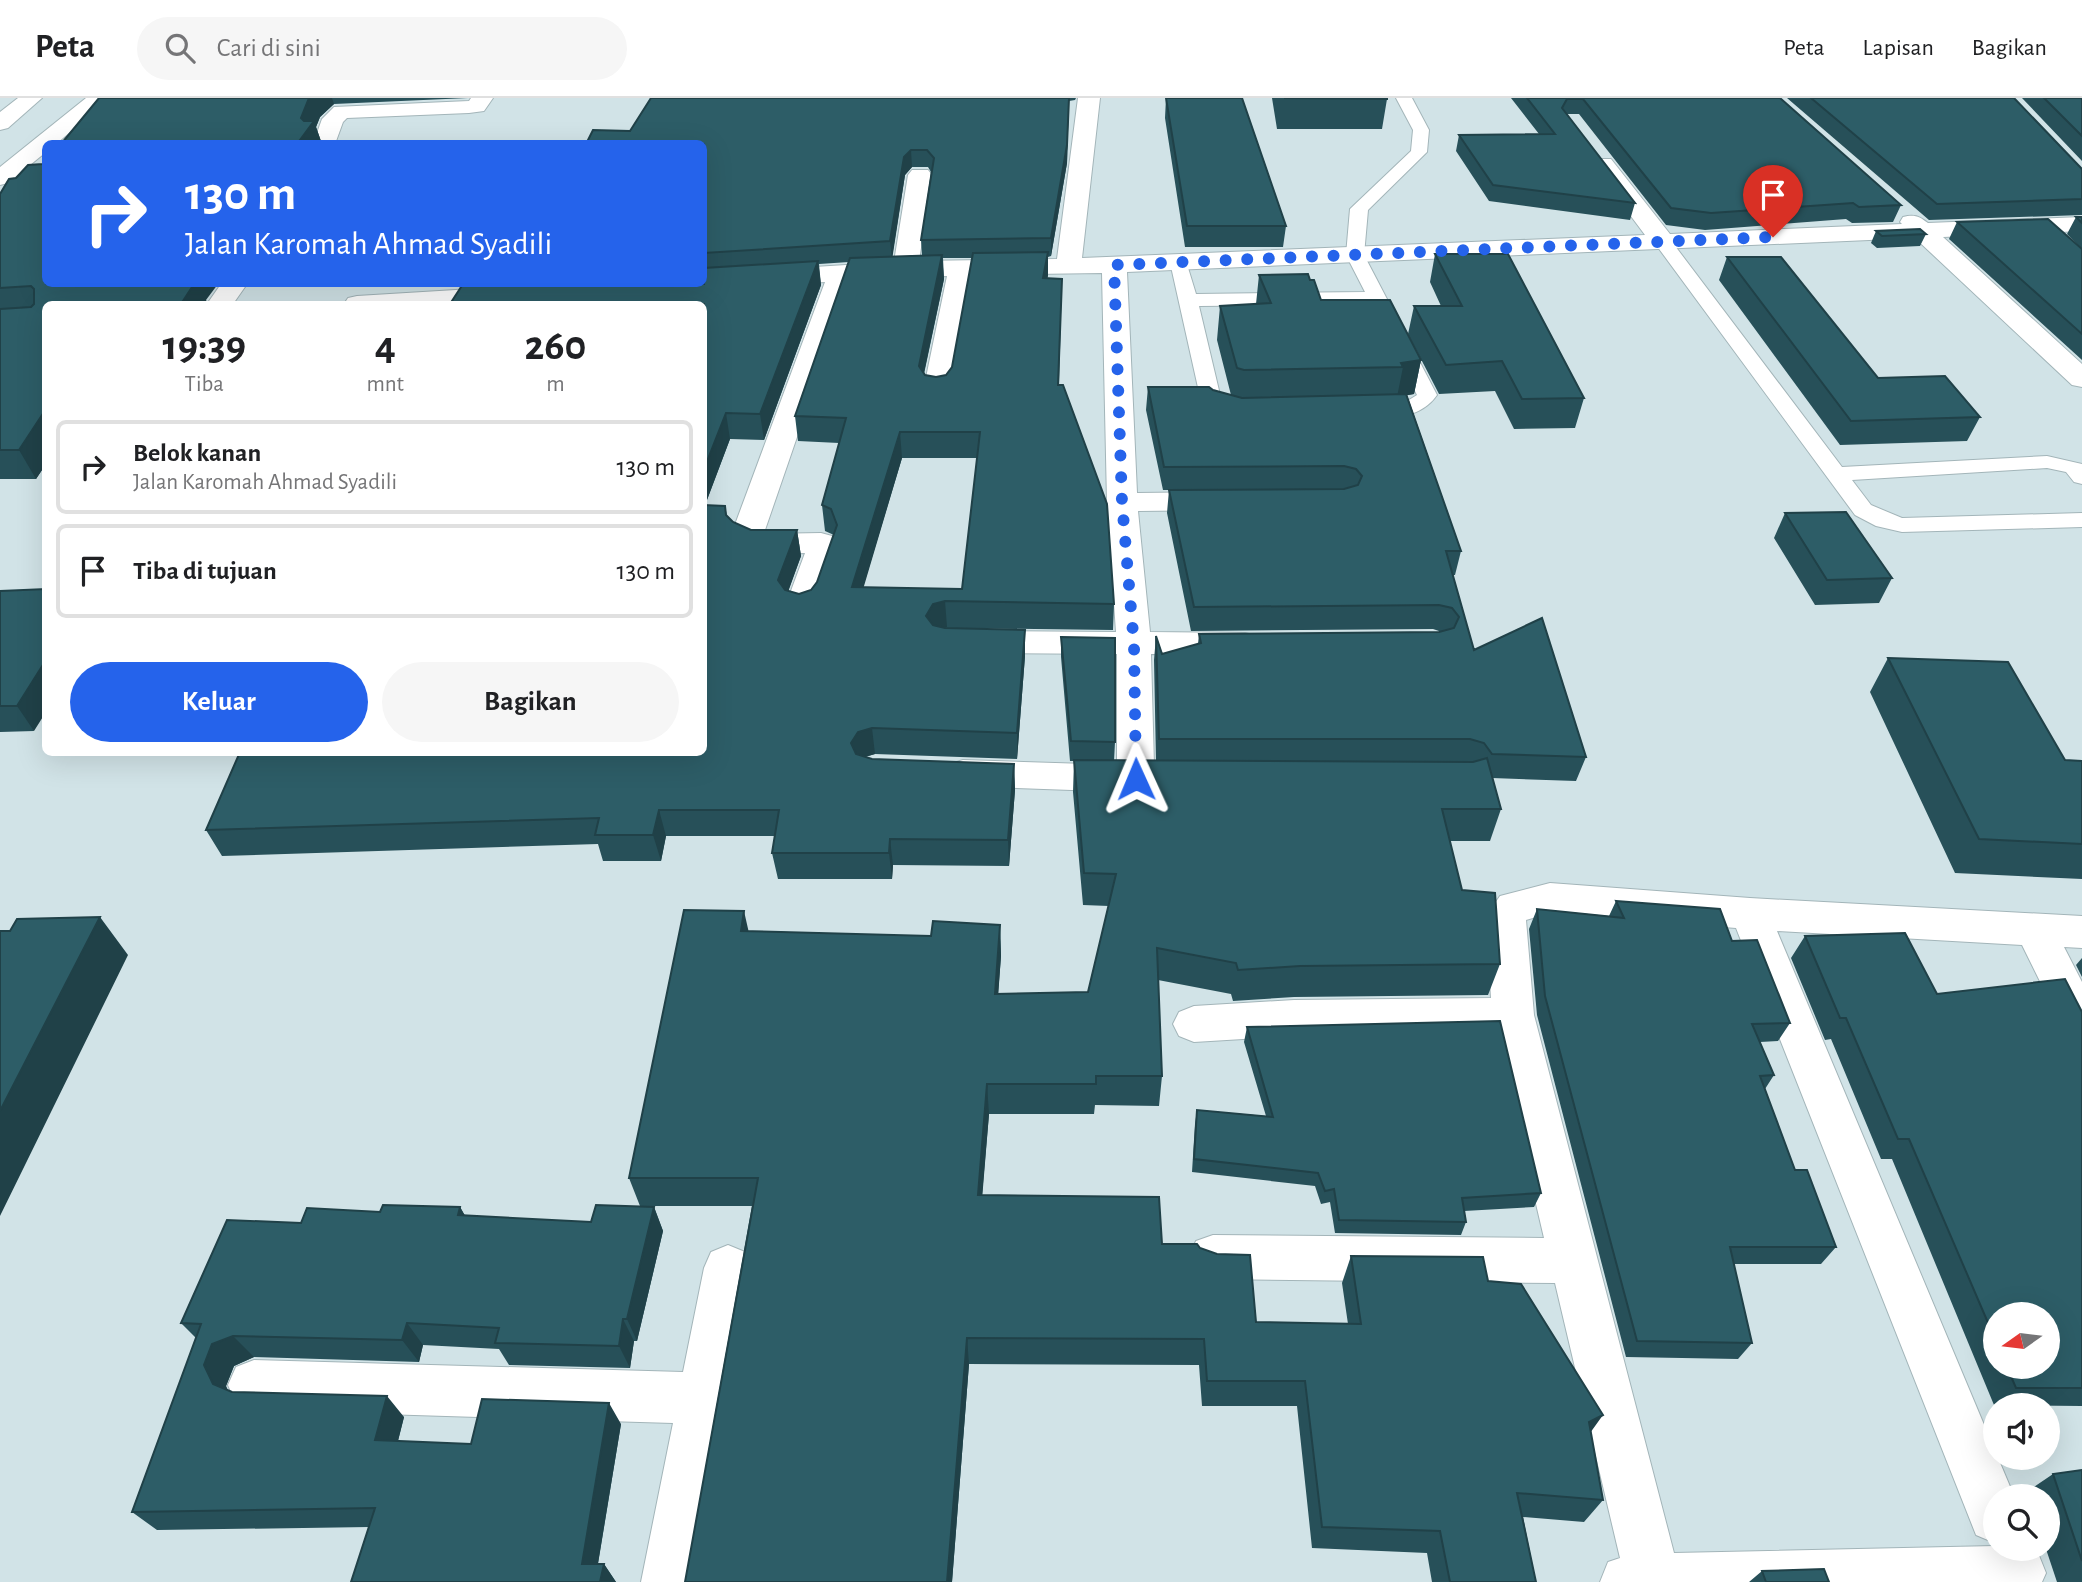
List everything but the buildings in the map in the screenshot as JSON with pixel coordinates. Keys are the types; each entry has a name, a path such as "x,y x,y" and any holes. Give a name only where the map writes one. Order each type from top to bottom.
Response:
{"main road":[{"path":"5,115 31,98"},
{"path":"325,140 333,119 342,112 468,107 477,106 482,98"},
{"path":"1069,265 1089,98"},
{"path":"48,140 99,99 124,99"},
{"path":"0,178 42,144"},
{"path":"1588,144 1663,242"},
{"path":"905,269 920,175"},
{"path":"1892,204 2082,379"},
{"path":"707,282 905,269 1114,265 2082,224"},
{"path":"1114,265 1122,502 1134,645 1136,779"},
{"path":"937,392 961,267"},
{"path":"802,607 822,550 821,543 755,544 749,539 749,530 841,273"},
{"path":"404,301 528,293"},
{"path":"1122,502 1244,501"},
{"path":"947,641 1134,645 1270,644"},
{"path":"930,772 1204,779"},
{"path":"2016,1568 1640,1581 1572,1261 1513,1016 1506,916 1514,907 1550,898 1750,914 2082,932"},
{"path":"1750,914 1983,1487"},
{"path":"2035,930 2082,1024"},
{"path":"1194,1024 1294,1018 1513,1016"},
{"path":"1213,1257 1572,1261"},
{"path":"669,1582 728,1268"},
{"path":"254,1385 705,1398"}],"lane":[{"path":"1356,411 1410,409 1423,403 1427,395 1355,255 1359,209 1419,152 1420,130 1404,98"},
{"path":"2043,226 2063,244"},
{"path":"1663,242 1863,510 1884,521 1902,525 2082,520"},
{"path":"1178,262 1212,401 1227,412 1252,413"},
{"path":"1189,300 1376,298"},
{"path":"1836,474 2047,462 2073,467 2082,477"}],"route":[{"path":"1136,779 1134,645 1122,502 1114,265 1773,237"}]}
